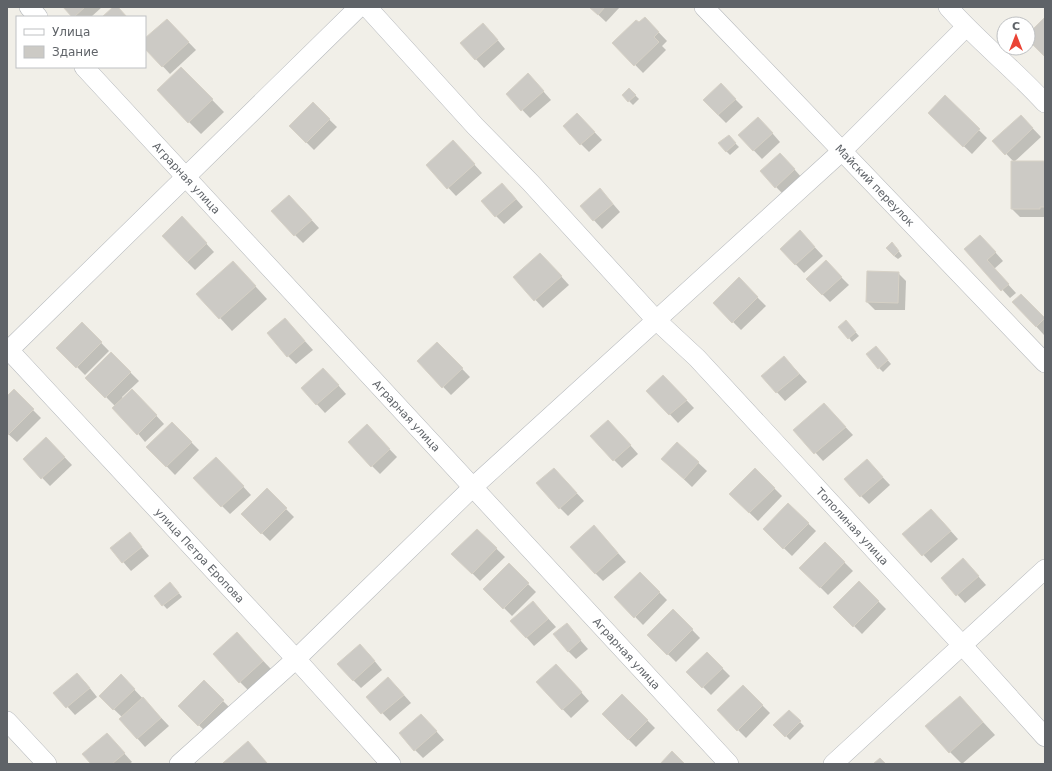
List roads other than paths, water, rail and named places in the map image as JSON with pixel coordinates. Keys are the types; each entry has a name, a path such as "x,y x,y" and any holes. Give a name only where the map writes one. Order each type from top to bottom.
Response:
{"street":[{"path":"29,7 37,16"},
{"path":"8,350 359,7"},
{"name":"Тополиная улица","path":"367,7 475,126 530,182 656,320 697,358 1045,737"},
{"name":"Майский переулок","path":"704,7 1045,363"},
{"path":"948,7 966,27 1045,103"},
{"path":"179,764 296,659 473,487 842,151 966,27"},
{"name":"Аграрная улица","path":"85,68 729,764"},
{"name":"улица Петра Еропова","path":"8,350 296,659 391,764"},
{"path":"833,764 963,646 1043,570"},
{"path":"7,721 47,764"}]}
